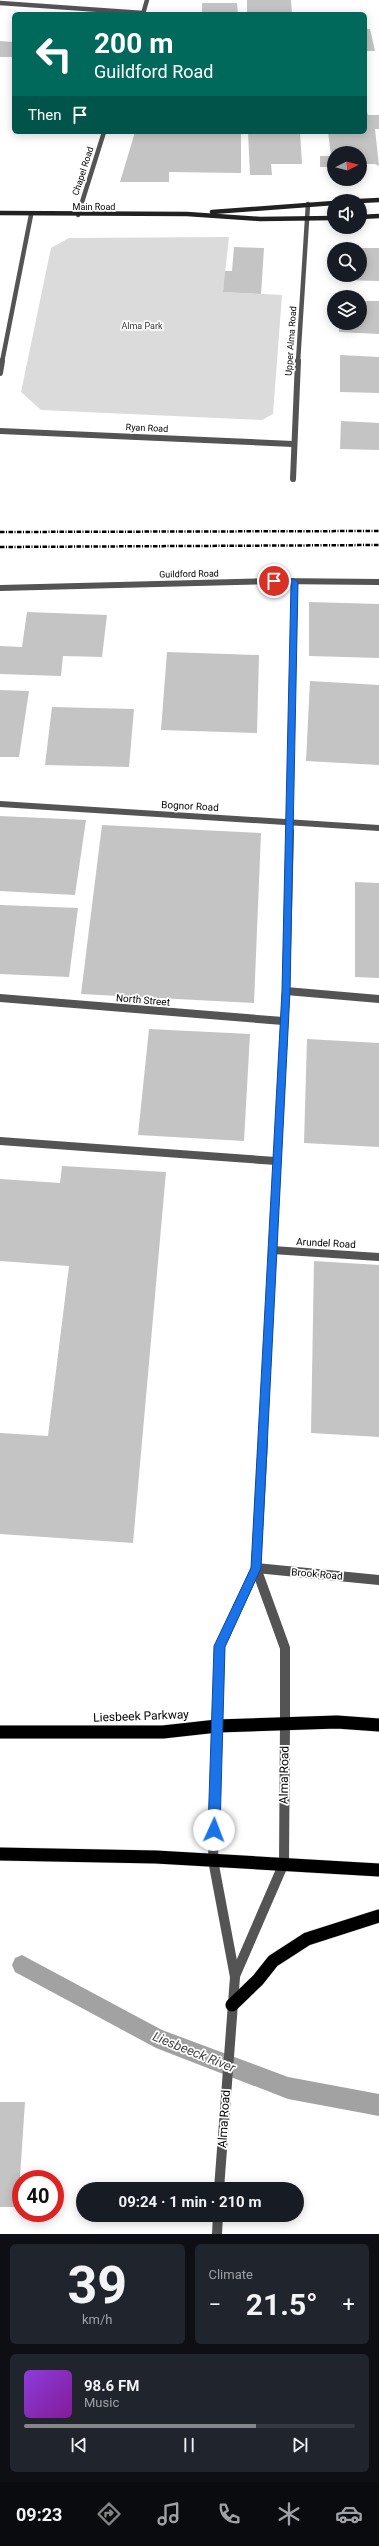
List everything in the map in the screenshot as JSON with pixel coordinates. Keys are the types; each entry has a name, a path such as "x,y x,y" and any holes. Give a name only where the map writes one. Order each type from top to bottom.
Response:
{"main road":[{"path":"367,201 379,200"},
{"name":"Main Road","path":"188,214 327,203"},
{"name":"Main Road","path":"0,213 78,215 188,214 308,220 327,219"},
{"path":"367,217 379,216"},
{"name":"Liesbeek Parkway","path":"0,1732 163,1732 217,1726 337,1722 379,1725"},
{"path":"0,1854 213,1860 379,1870"},
{"path":"232,2005 258,1980 273,1961 307,1939 339,1927 379,1916"}],"street":[{"path":"144,12 147,0"},
{"path":"0,3 117,12"},
{"name":"Chapel Road","path":"78,215 103,134"},
{"name":"Upper Alma Road","path":"293,479 292,444 308,204"},
{"path":"0,373 31,214"},
{"name":"Ryan Road","path":"0,431 292,444"},
{"name":"Guildford Road","path":"0,588 294,582 379,582"},
{"name":"Alma Road","path":"219,2182 235,1977 213,1860 220,1646 256,1568 283,1021 286,991 294,582"},
{"name":"Bognor Road","path":"0,804 379,828"},
{"path":"286,991 379,999"},
{"name":"North Street","path":"0,998 283,1021"},
{"path":"0,1141 276,1161"},
{"name":"Arundel Road","path":"272,1250 379,1257"},
{"name":"Alma Road","path":"235,1977 284,1864 285,1648 256,1568"},
{"name":"Brook Road","path":"256,1568 379,1580"},
{"path":"217,2234 218,2222"}],"green space":[{"name":"Alma Park","path":"229,237 223,292 282,295 273,414 262,420 41,410 21,392 51,248 69,238"}],"building":[{"path":"247,0 291,0 292,12 247,12"},
{"path":"202,3 237,3 238,12 202,12"},
{"path":"367,29 370,29 375,51 367,51"},
{"path":"0,41 12,42 12,57 0,57"},
{"path":"367,112 368,115 379,115 379,129 375,129 379,166 375,164 367,164 367,146 330,146 328,134 367,134"},
{"path":"134,134 241,134 241,173 169,172 169,182 120,182"},
{"path":"248,134 300,134 302,164 271,164 272,175 250,175"},
{"path":"320,156 327,156 327,167 320,167"},
{"path":"234,247 264,248 261,294 223,292 225,271 232,271"},
{"path":"367,248 379,248 379,281 367,281"},
{"path":"367,301 379,301 379,334 339,332 339,330 367,330"},
{"path":"340,355 379,357 379,393 340,392"},
{"path":"341,421 379,423 379,450 340,449"},
{"path":"309,602 379,604 379,658 309,656"},
{"path":"27,612 107,615 102,657 63,656 61,676 0,674 0,646 22,647"},
{"path":"167,652 259,655 257,733 161,730"},
{"path":"310,681 379,685 379,765 306,761"},
{"path":"0,690 29,691 19,757 0,757"},
{"path":"52,707 134,709 129,767 45,765"},
{"path":"0,816 86,820 75,895 0,891"},
{"path":"102,825 261,833 254,1003 81,994"},
{"path":"355,882 379,883 379,978 355,977"},
{"path":"0,905 78,908 69,977 0,974"},
{"path":"149,1029 250,1034 244,1141 138,1135"},
{"path":"307,1039 379,1043 379,1147 304,1143"},
{"path":"62,1166 166,1172 133,1543 0,1534 0,1433 48,1436 69,1266 0,1261 0,1179 60,1183"},
{"path":"314,1261 379,1265 379,1437 311,1433"},
{"path":"0,2102 25,2102 20,2170 12,2170 12,2207 0,2207"}],"waterway":[{"name":"Liesbeeck River","path":"22,1965 156,2038 288,2088 379,2105"}],"railway":[{"path":"0,532 379,531"},
{"path":"0,547 379,545"}],"route":[{"path":"214,1830 220,1646 256,1568 283,1021 286,991 294,582 274,581"}]}
